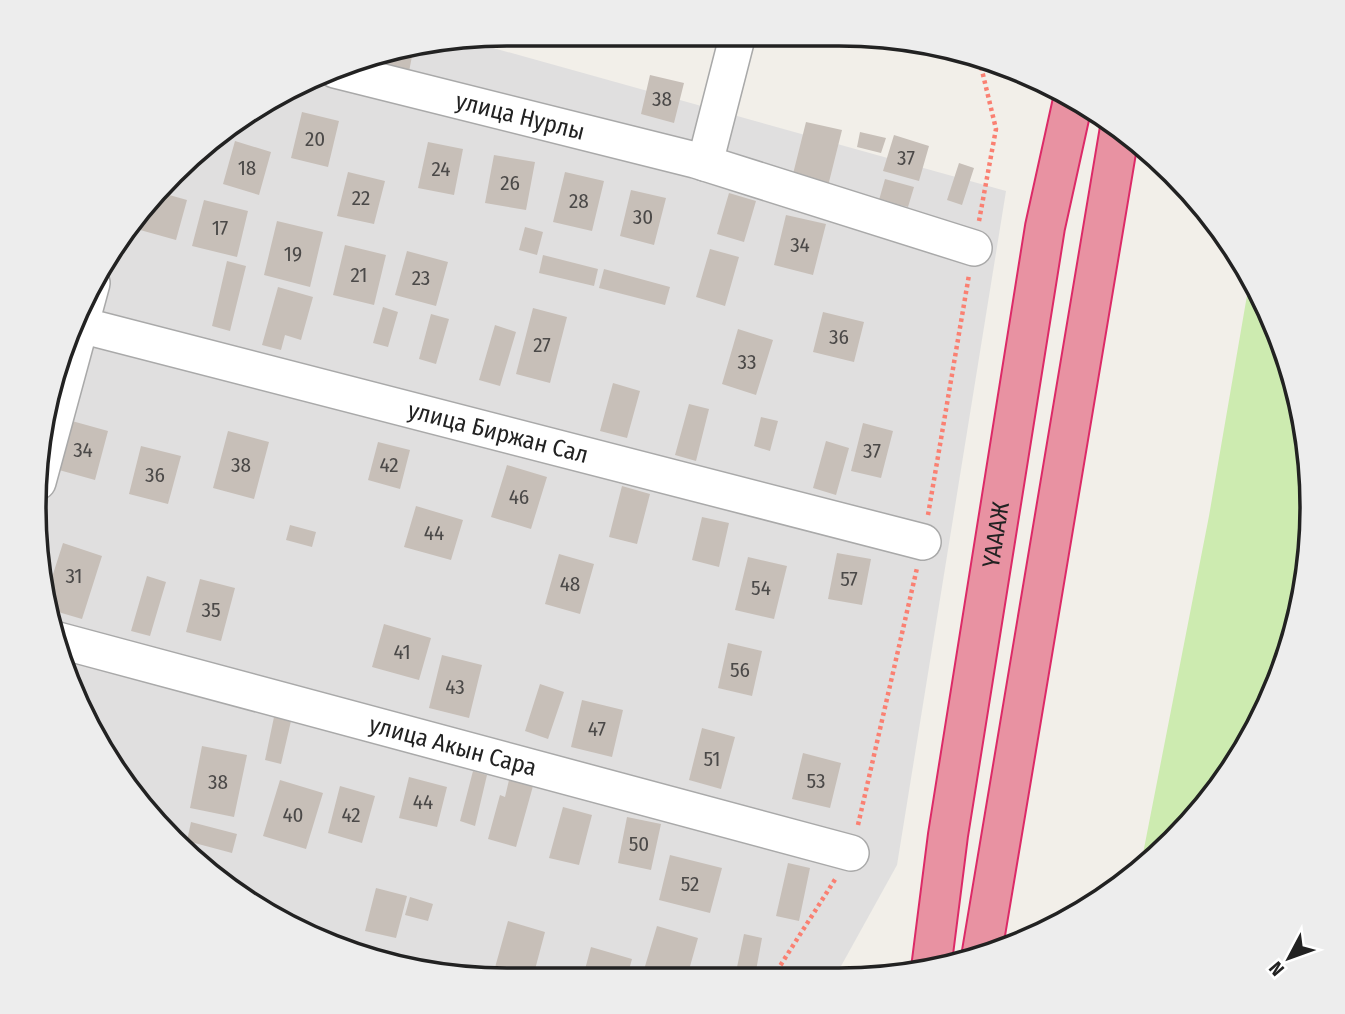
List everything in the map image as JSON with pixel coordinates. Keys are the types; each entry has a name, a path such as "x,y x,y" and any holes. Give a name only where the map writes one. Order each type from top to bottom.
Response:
{"highway":[{"name":"ҮАААЖ","path":"932,959 948,835 1045,227 1071,108"},
{"path":"983,945 1118,140"}],"street":[{"path":"705,163 735,46"},
{"name":"улица Нурлы","path":"349,74 705,163 974,248"},
{"name":"улица Биржан Сал","path":"83,326 923,542"},
{"path":"54,418 62,385"},
{"name":"улица Акын Сара","path":"66,642 851,853"}],"shaded area":[{"path":"477,46 486,46 1006,191 897,865 840,968 477,968 417,960 330,933 276,907 203,854 141,788 107,738 93,711 61,626 46,537 49,447 54,417 70,359 107,276 160,203 226,141 276,107 303,93 388,61"}],"green space":[{"path":"1247,294 1275,359 1291,417 1296,447 1299,537 1291,597 1275,655 1238,738 1204,788 1143,853 1209,516"}],"building":[{"path":"412,56 408,77 375,70 376,65"},
{"path":"650,75 684,83 674,123 641,114"},
{"path":"302,112 339,121 328,167 291,158"},
{"path":"806,122 842,130 828,186 793,174"},
{"path":"860,132 886,138 881,153 857,147"},
{"path":"894,135 929,146 919,181 883,171"},
{"path":"235,141 271,152 259,195 223,184"},
{"path":"428,142 463,149 454,195 418,188"},
{"path":"494,155 535,162 526,210 485,203"},
{"path":"959,163 974,168 962,205 947,200"},
{"path":"348,172 385,181 374,224 337,216"},
{"path":"565,172 604,181 592,231 553,222"},
{"path":"885,179 914,187 908,207 879,200"},
{"path":"631,190 666,198 654,245 620,236"},
{"path":"729,193 756,201 744,242 717,234"},
{"path":"168,195 187,200 176,240 138,230"},
{"path":"204,200 248,211 237,257 192,246"},
{"path":"786,215 826,224 813,275 774,265"},
{"path":"277,221 323,232 310,287 264,275"},
{"path":"525,227 543,232 537,255 519,250"},
{"path":"345,245 386,255 374,305 333,295"},
{"path":"710,249 739,257 725,306 696,297"},
{"path":"407,251 448,262 436,306 395,295"},
{"path":"543,255 598,269 594,286 539,273"},
{"path":"227,261 246,266 230,331 212,326"},
{"path":"604,269 670,287 665,305 599,288"},
{"path":"278,287 313,297 301,340 285,335 281,350 262,345"},
{"path":"383,307 398,312 388,347 373,343"},
{"path":"533,308 567,317 550,383 516,374"},
{"path":"823,312 864,322 854,362 813,352"},
{"path":"431,314 449,319 436,364 419,359"},
{"path":"495,325 516,332 500,386 479,380"},
{"path":"738,329 773,340 756,395 722,384"},
{"path":"613,383 640,391 627,438 600,431"},
{"path":"689,404 709,409 696,461 675,455"},
{"path":"761,417 778,421 770,451 754,446"},
{"path":"72,421 108,431 95,480 59,470"},
{"path":"863,423 893,431 881,478 851,471"},
{"path":"228,431 269,442 254,499 213,488"},
{"path":"826,441 849,448 836,495 813,488"},
{"path":"378,442 410,450 400,489 368,480"},
{"path":"141,446 181,456 168,504 129,494"},
{"path":"507,465 547,477 531,529 491,517"},
{"path":"622,486 650,494 637,544 609,537"},
{"path":"416,506 463,520 451,560 404,547"},
{"path":"702,517 729,523 719,567 692,560"},
{"path":"290,525 316,532 312,547 286,540"},
{"path":"63,543 102,556 82,619 58,612 51,580"},
{"path":"837,553 871,559 862,605 828,599"},
{"path":"559,554 594,564 580,614 545,604"},
{"path":"748,557 787,566 774,619 735,610"},
{"path":"147,576 166,582 150,636 131,631"},
{"path":"200,579 235,588 221,641 186,632"},
{"path":"384,624 431,638 419,680 372,667"},
{"path":"728,643 762,651 752,696 718,688"},
{"path":"442,655 482,665 469,718 429,708"},
{"path":"540,684 564,692 548,739 525,731"},
{"path":"582,700 623,710 612,757 571,747"},
{"path":"274,717 291,721 281,764 265,760"},
{"path":"702,728 735,737 721,789 689,780"},
{"path":"202,746 247,755 234,817 190,808"},
{"path":"803,753 841,763 830,808 792,799"},
{"path":"473,771 487,775 475,826 460,821"},
{"path":"409,777 447,787 437,827 399,818"},
{"path":"280,780 323,793 306,849 263,836"},
{"path":"509,780 533,786 516,847 488,839 500,795 505,797"},
{"path":"340,786 375,796 362,843 328,833"},
{"path":"563,807 592,815 579,865 549,858"},
{"path":"627,817 661,824 651,870 618,863"},
{"path":"191,822 237,834 232,853 187,839"},
{"path":"670,855 722,868 710,913 659,900"},
{"path":"788,863 810,868 799,921 776,916"},
{"path":"376,888 407,896 396,938 365,931"},
{"path":"410,897 433,904 428,921 405,915"},
{"path":"508,921 545,932 535,968 495,968"},
{"path":"657,926 698,938 690,968 644,968"},
{"path":"744,934 762,938 756,968 737,968"},
{"path":"591,947 632,959 630,968 585,968"}]}
